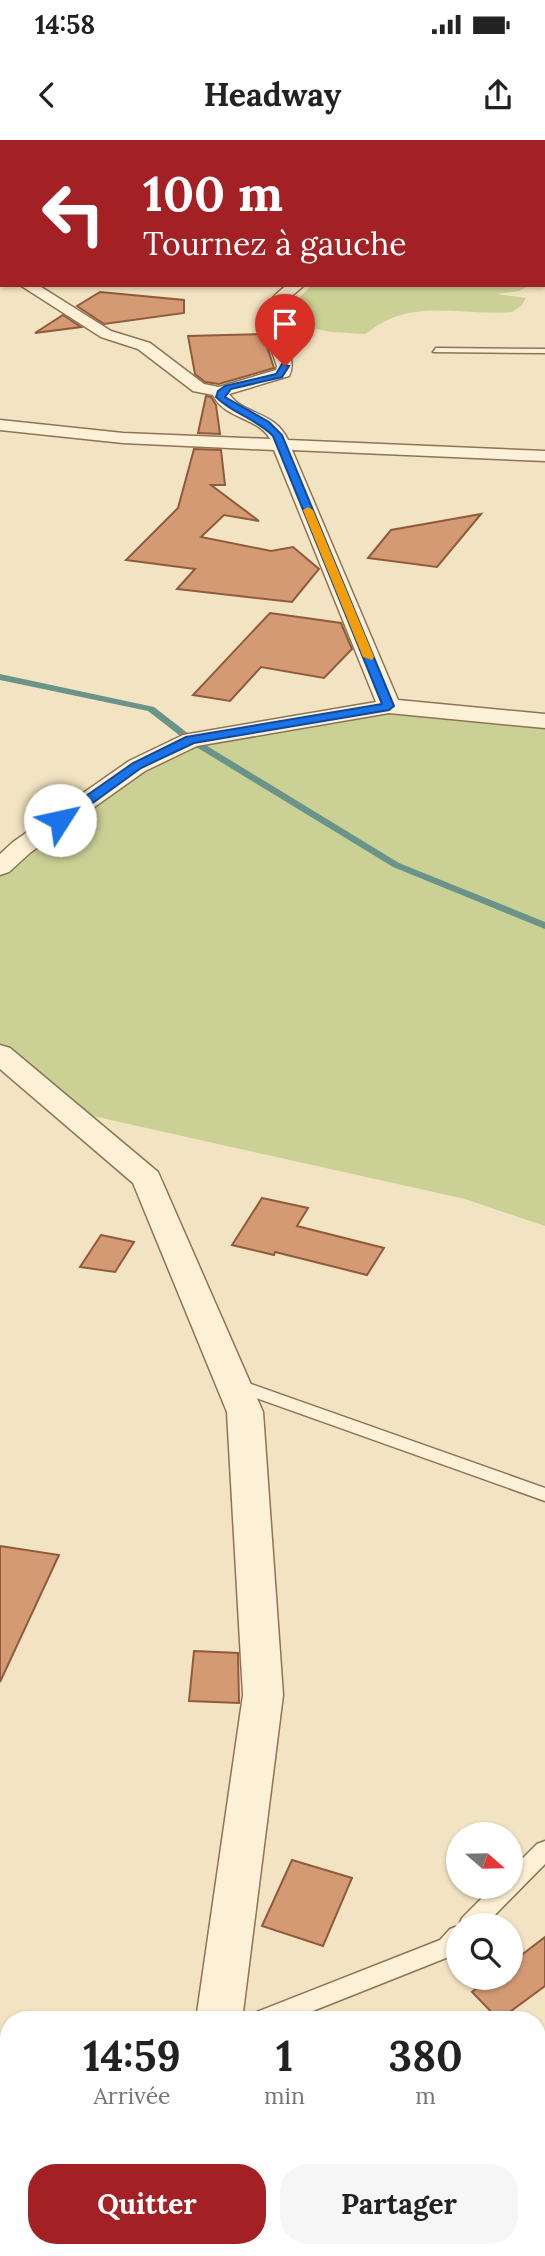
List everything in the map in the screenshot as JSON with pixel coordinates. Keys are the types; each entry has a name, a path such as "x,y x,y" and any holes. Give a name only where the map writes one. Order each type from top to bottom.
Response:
{"street":[{"path":"30,287 106,334 144,346 198,388 221,393 239,384 283,373 285,366 268,318 270,309 277,300 294,287"},
{"path":"221,393 223,401 274,430 389,706"},
{"path":"0,425 123,438 545,456"},
{"path":"0,867 22,847 137,766 191,740 389,706 545,722"},
{"path":"0,1054 147,1180 245,1412 263,1695 220,2011"}],"lane":[{"path":"436,350 543,349"},
{"path":"233,1384 545,1495"},
{"path":"523,1872 545,1850"},
{"path":"482,1913 496,1899"},
{"path":"285,2011 446,1948"}],"green space":[{"path":"310,287 526,287 520,291 496,294 526,298 521,306 512,312 418,312 383,322 366,334 331,332 286,323 283,314"},
{"path":"389,706 545,721 545,1226 465,1199 66,1110 0,1054 0,867 191,740"}],"building":[{"path":"100,292 184,300 184,313 104,324 77,306"},
{"path":"63,315 81,327 35,333"},
{"path":"263,334 274,368 219,384 205,382 195,374 188,336"},
{"path":"206,396 211,397 216,405 220,434 198,433"},
{"path":"194,449 221,450 225,485 211,485 259,521 224,515 201,537 271,551 293,547 319,569 292,602 177,589 195,569 126,560 178,508"},
{"path":"481,514 437,567 368,558 391,530"},
{"path":"270,613 341,623 352,649 324,678 261,667 230,701 193,695"},
{"path":"262,1198 308,1208 297,1226 384,1248 367,1275 275,1252 274,1255 232,1245"},
{"path":"101,1235 134,1242 115,1272 80,1267"},
{"path":"0,1546 59,1555 0,1682"},
{"path":"194,1651 238,1653 239,1703 189,1701"},
{"path":"292,1860 352,1878 323,1946 262,1926"},
{"path":"545,1937 545,1986 511,2011 490,2011 472,1992 523,1990 523,1954"}],"waterway":[{"path":"0,677 151,709 191,740 396,865 545,926"}],"slow traffic":[{"path":"308,510 368,657"}],"route":[{"path":"60,820 137,766 191,740 224,732 389,706 277,435 266,424 229,405 220,397 228,388 279,375 283,373 285,366"}]}
